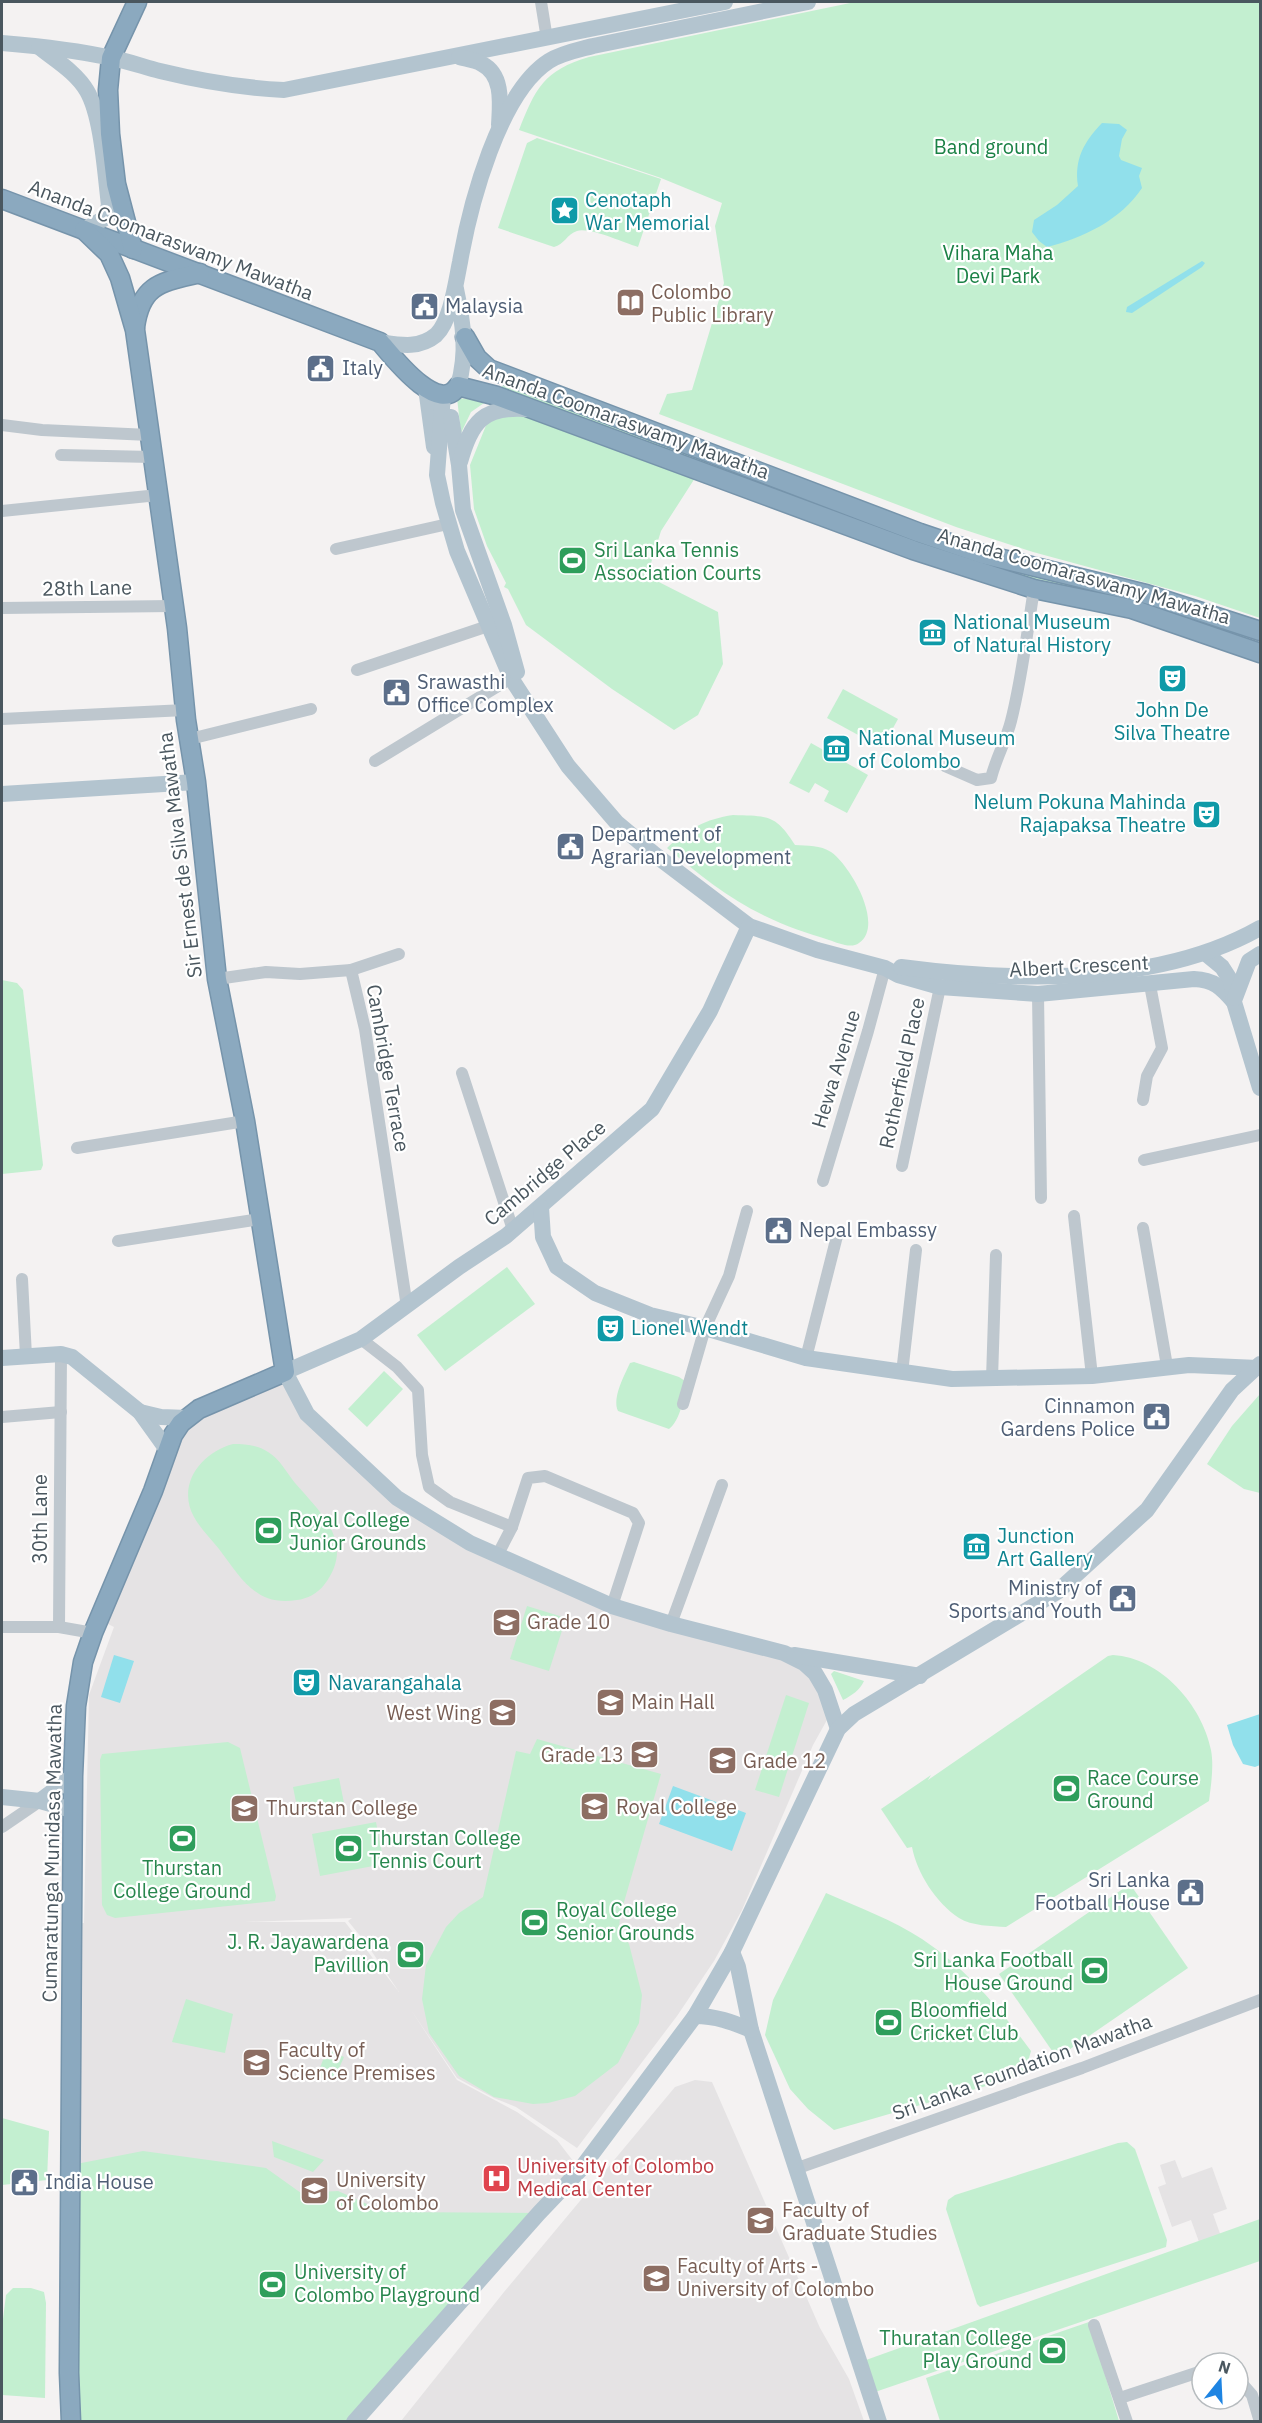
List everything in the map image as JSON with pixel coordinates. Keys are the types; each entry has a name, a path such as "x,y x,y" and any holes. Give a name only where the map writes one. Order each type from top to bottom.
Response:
{"highway":[{"path":"133,249 116,184 108,90 111,57 137,2"},
{"name":"Ananda Coomaraswamy Mawatha","path":"2,199 380,342 426,388 497,396 913,550 1034,589 1132,609 1260,653"},
{"name":"Sir Ernest de Silva Mawatha","path":"84,230 109,254 120,278 135,330 177,628 217,979 245,1121 285,1372"},
{"name":"Sir Ernest de Silva Mawatha","path":"135,330 138,309 146,295 158,284 200,273"},
{"name":"Ananda Coomaraswamy Mawatha","path":"465,337 477,358 489,369 920,533 982,554 1146,594 1260,631"},
{"name":"Cumaratunga Munidasa Mawatha","path":"71,2421 69,2373 72,1810 76,1706 83,1662 174,1435 181,1423 199,1409 285,1372"}],"main road":[{"path":"2,43 111,57 160,71 228,84 284,90 725,2"},
{"path":"380,342 416,345 435,336 445,322 456,285 466,229 499,127 529,80 548,62 561,55 808,2"},
{"path":"37,46 70,71 86,89 96,117 110,205 105,219 84,230"},
{"path":"456,56 483,64 497,81 500,100 499,127"},
{"path":"437,475 450,391 462,370 465,337 456,285"},
{"path":"426,388 437,475"},
{"path":"450,391 452,430 459,465 463,510 504,625 524,699"},
{"path":"459,465 468,435 480,418 509,408 537,410"},
{"name":"Albert Crescent","path":"437,475 448,524 457,551 511,678 568,766 617,824 749,926 817,950 885,968 1023,976 1130,970 1162,965 1205,953 1260,928"},
{"path":"2,794 196,782"},
{"name":"Cambridge Place","path":"285,1372 361,1339 513,1230 652,1109 710,1011 749,926"},
{"path":"1234,1002 1241,977 1255,957 1239,952 1237,945 1239,938"},
{"path":"1205,953 1227,974 1231,981 1234,1002 1260,1088"},
{"name":"Albert Crescent","path":"885,968 898,975 940,987 1038,994 1194,979 1208,980 1218,984 1234,1002"},
{"path":"1063,991 1079,974"},
{"path":"541,1207 543,1237 557,1268 595,1293 650,1315 705,1328 806,1358 952,1379 1092,1376 1190,1365 1258,1367"},
{"path":"2,1358 61,1354 72,1357 140,1412 168,1451"},
{"path":"354,2421 580,2170 695,2016 732,1952 838,1729 854,1714 1057,1592 1147,1510 1232,1390 1258,1367"},
{"path":"285,1372 307,1414 397,1498 470,1543 497,1556 612,1606 671,1624 784,1653 920,1676"},
{"path":"140,1412 161,1417 187,1418"},
{"path":"784,1653 804,1663 815,1673 825,1690 838,1729"},
{"path":"40,1801 73,1776"},
{"path":"2,1797 40,1801 72,1810"},
{"path":"732,1952 738,1967 750,2030 879,2421"},
{"path":"695,2016 710,2016 728,2020 750,2030"}],"street":[{"path":"541,2 547,39"},
{"path":"2,425 42,430 149,435"},
{"path":"61,455 152,457"},
{"path":"2,511 158,495"},
{"path":"336,549 448,524"},
{"path":"945,766 977,780 992,778 995,762 1010,723 1022,669 1034,589"},
{"name":"28th Lane","path":"2,608 173,606"},
{"path":"357,670 488,626"},
{"path":"375,761 511,678"},
{"path":"190,739 311,709"},
{"path":"2,719 185,710"},
{"path":"351,970 399,954"},
{"name":"Hewa Avenue","path":"823,1181 885,968"},
{"name":"Cambridge Terrace","path":"217,979 266,972 300,974 351,970 365,1029 406,1306"},
{"path":"1143,1100 1147,1076 1162,1048 1150,985"},
{"name":"Rotherfield Place","path":"902,1166 940,987"},
{"path":"1038,994 1041,1198"},
{"path":"462,1073 513,1230"},
{"path":"77,1148 245,1121"},
{"path":"1144,1160 1260,1135"},
{"path":"683,1404 705,1328 729,1276 747,1211"},
{"path":"1074,1216 1092,1376"},
{"path":"118,1241 260,1219"},
{"path":"1143,1228 1167,1366"},
{"path":"806,1358 837,1236"},
{"path":"902,1373 916,1250"},
{"path":"992,1379 996,1255"},
{"path":"22,1279 26,1356"},
{"path":"361,1339 397,1367 418,1390 422,1455 429,1488 450,1502 512,1527"},
{"name":"30th Lane","path":"59,1627 61,1354"},
{"path":"2,1417 61,1412"},
{"path":"497,1556 512,1527 528,1478 545,1476 633,1513 639,1523 612,1606"},
{"path":"671,1624 722,1485"},
{"path":"2,1627 59,1627 93,1633"},
{"path":"2,1827 40,1801"},
{"name":"Sri Lanka Foundation Mawatha","path":"795,2169 1082,2068 1260,2000"},
{"path":"1094,2325 1127,2421"},
{"path":"1120,2398 1190,2376"},
{"path":"1256,2394 1260,2421"}],"shaded area":[{"path":"285,1379 303,1412 467,1547 802,1667 821,1692 827,1720 813,1745 742,1910 714,1961 677,2016 577,2148 516,2107 457,2078 411,2010 457,2080 517,2112 557,2140 580,2170 539,2213 71,2421 71,1924 84,1923 89,1695 114,1627 104,1622 179,1438 202,1414","holes":["352,1918 348,1921 399,1992 345,1922 245,1922"]},
{"path":"695,2080 712,2082 820,2328 849,2379 864,2421 401,2421 504,2292 675,2087"},
{"path":"1175,2160 1182,2178 1212,2167 1227,2209 1213,2214 1223,2242 1202,2250 1191,2220 1172,2227 1158,2187 1166,2184 1160,2165"}],"green space":[{"name":"Vihara Maha Devi Park","path":"855,2 1260,2 1260,618 1195,596 1033,552 956,527 659,414 667,394 692,390 724,283 715,226 722,203 661,178 519,130 530,103 536,92 551,75 561,68 589,57"},
{"path":"537,138 661,179 638,247 583,230 574,232 554,247 498,228 527,143"},
{"path":"503,383 709,459 707,464 501,389"},
{"path":"457,398 487,401 471,412 461,433"},
{"name":"Sri Lanka Tennis Association Courts","path":"511,411 542,419 695,478 661,531 647,576 718,612 723,664 698,715 674,730 612,689 526,625 508,589 504,587 506,583 487,546 474,509 470,465 487,423"},
{"path":"719,462 1076,584 1075,590 979,566 717,468"},
{"path":"843,689 898,719 882,748 827,718"},
{"path":"811,743 868,775 847,813 824,801 829,791 815,783 809,793 789,783"},
{"path":"733,815 770,819 782,828 795,845 823,848 839,859 855,882 867,910 866,934 859,943 856,945 840,944 765,916 726,894 667,848 697,826"},
{"path":"2,980 17,983 23,990 43,1165 41,1170 2,1174"},
{"path":"507,1267 535,1304 445,1371 417,1335"},
{"path":"634,1362 685,1381 682,1407 669,1429 618,1411 616,1400 620,1387 630,1363"},
{"path":"384,1371 403,1389 367,1427 348,1409"},
{"path":"1260,1394 1260,1493 1244,1489 1207,1464 1232,1426"},
{"name":"Royal College Junior Grounds","path":"233,1444 256,1446 272,1455 332,1530 337,1556 333,1570 319,1591 312,1595 283,1601 260,1595 243,1580 194,1517 189,1505 188,1493 195,1471 211,1454"},
{"path":"527,1606 566,1618 549,1671 510,1659"},
{"name":"Race Course Ground","path":"1108,1656 1131,1658 1147,1665 1177,1687 1189,1701 1199,1717 1211,1750 1209,1801 1006,1927 964,1921 935,1896 918,1867 912,1847 907,1848 881,1809 931,1775 928,1780"},
{"path":"834,1671 864,1681 855,1692 843,1700 831,1674"},
{"path":"786,1695 809,1703 779,1797 755,1790"},
{"name":"Royal College Senior Grounds","path":"537,1739 661,1774 620,1916 619,1929 629,1944 642,1995 639,2023 618,2063 575,2096 548,2103 533,2104 494,2097 459,2076 429,2033 422,1999 426,1965 446,1927 459,1913 483,1897 516,1751 530,1754"},
{"name":"Thurstan College Ground","path":"228,1742 240,1748 276,1896 275,1901 115,1918 107,1915 102,1905 100,1760 102,1754"},
{"path":"339,1778 344,1803 298,1812 293,1787"},
{"name":"Thurstan College Tennis Court","path":"376,1822 384,1864 320,1876 312,1834"},
{"name":"Sri Lanka Football House Ground","path":"1130,1884 1188,1968 1057,2058 999,1974"},
{"name":"Bloomfield Cricket Club","path":"826,1893 911,1932 954,1963 995,2005 1031,2051 1024,2075 834,2130 808,2109 790,2089 765,2035 773,2000"},
{"path":"186,1999 233,2014 225,2053 172,2042"},
{"path":"327,2049 344,2057 333,2082 317,2076"},
{"path":"2,2118 49,2131 47,2180 2,2185"},
{"path":"272,2141 324,2160 313,2172 274,2157"},
{"path":"1127,2142 1135,2149 1167,2240 1166,2247 980,2307 977,2304 946,2209 948,2200 955,2195"},
{"name":"University of Colombo Playground","path":"143,2151 266,2168 301,2193 338,2191 385,2212 539,2213 354,2421 71,2422 71,2165"},
{"path":"1260,2219 1260,2261 875,2392 866,2360"},
{"path":"13,2288 31,2288 44,2292 46,2303 45,2398 2,2395 2,2327 6,2295"},
{"name":"Thuratan College Play Ground","path":"1089,2322 1119,2421 940,2421 926,2378"}],"water":[{"path":"1102,123 1119,124 1127,130 1122,139 1119,156 1121,160 1142,168 1139,176 1142,188 1123,209 1100,226 1047,247 1032,232 1034,220 1057,205 1078,186 1079,159 1085,144"},
{"path":"1202,261 1205,263 1202,267 1132,313 1126,312 1127,307"},
{"path":"114,1655 134,1661 120,1703 101,1697"},
{"path":"1260,1714 1260,1765 1255,1767 1243,1764 1233,1745 1227,1725"},
{"path":"673,1786 746,1813 732,1851 659,1824"}],"place":[{"name":"Cenotaph War Memorial","path":"564,211"},
{"name":"Colombo Public Library","path":"630,303"},
{"name":"Malaysia","path":"424,306"},
{"name":"Italy","path":"321,368"},
{"name":"Sri Lanka Tennis Association Courts","path":"573,561"},
{"name":"National Museum of Natural History","path":"932,633"},
{"name":"John De Silva Theatre","path":"1172,679"},
{"name":"Srawasthi Office Complex","path":"396,693"},
{"name":"National Museum of Colombo","path":"837,749"},
{"name":"Nelum Pokuna Mahinda Rajapaksa Theatre","path":"1207,814"},
{"name":"Department of Agrarian Development","path":"570,846"},
{"name":"Nepal Embassy","path":"778,1230"},
{"name":"Lionel Wendt","path":"610,1328"},
{"name":"Cinnamon Gardens Police","path":"1156,1417"},
{"name":"Royal College Junior Grounds","path":"268,1531"},
{"name":"Junction Art Gallery","path":"976,1547"},
{"name":"Ministry of Sports and Youth","path":"1123,1599"},
{"name":"Grade 10","path":"506,1622"},
{"name":"Navarangahala","path":"307,1683"},
{"name":"Main Hall","path":"610,1702"},
{"name":"West Wing","path":"502,1713"},
{"name":"Grade 13","path":"645,1755"},
{"name":"Grade 12","path":"722,1761"},
{"name":"Race Course Ground","path":"1066,1789"},
{"name":"Royal College","path":"595,1807"},
{"name":"Thurstan College","path":"245,1808"},
{"name":"Thurstan College Ground","path":"182,1838"},
{"name":"Thurstan College Tennis Court","path":"348,1849"},
{"name":"Sri Lanka Football House","path":"1191,1892"},
{"name":"Royal College Senior Grounds","path":"535,1922"},
{"name":"J. R. Jayawardena Pavillion","path":"410,1954"},
{"name":"Sri Lanka Football House Ground","path":"1094,1971"},
{"name":"Bloomfield Cricket Club","path":"889,2022"},
{"name":"Faculty of Science Premises","path":"257,2062"},
{"name":"University of Colombo Medical Center","path":"496,2178"},
{"name":"India House","path":"24,2182"},
{"name":"University of Colombo","path":"315,2191"},
{"name":"Faculty of Graduate Studies","path":"761,2221"},
{"name":"Faculty of Arts - University of Colombo","path":"656,2278"},
{"name":"University of Colombo Playground","path":"273,2284"},
{"name":"Thuratan College Play Ground","path":"1053,2350"}],"park label":[{"name":"Band ground","path":"991,147"}]}
